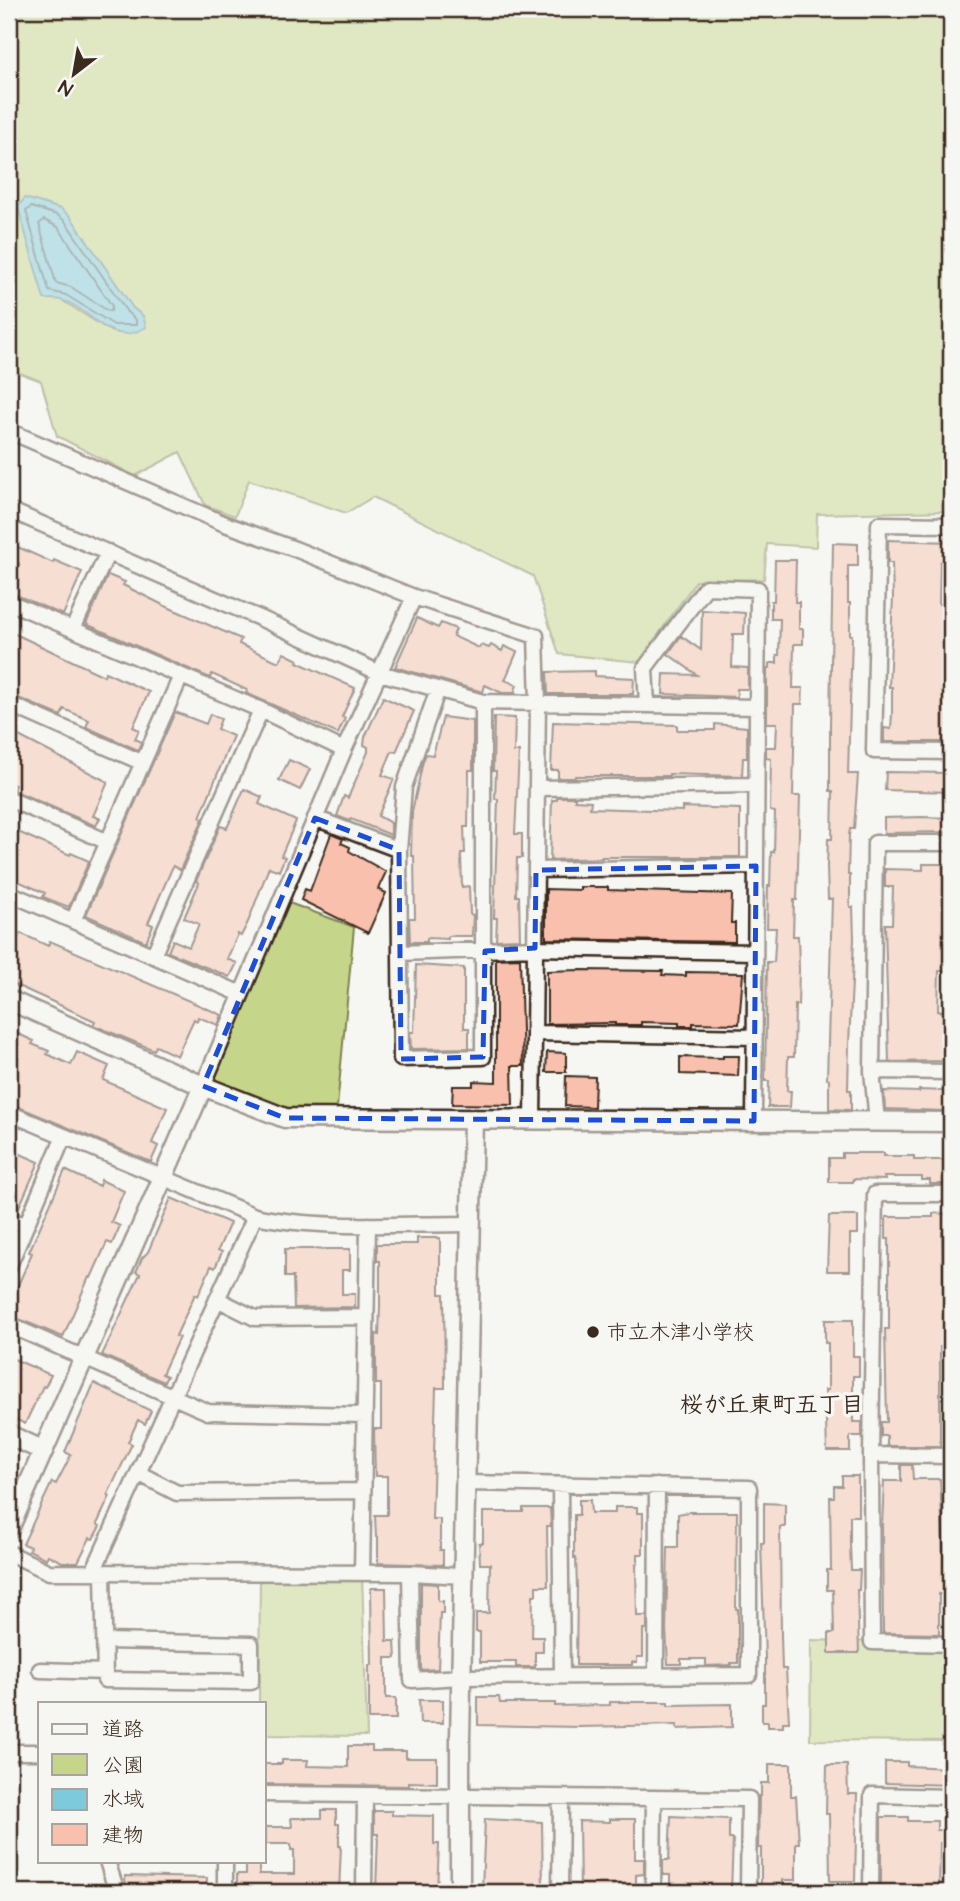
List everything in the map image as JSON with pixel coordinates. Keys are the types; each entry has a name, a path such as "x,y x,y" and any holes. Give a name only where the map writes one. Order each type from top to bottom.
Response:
{"street":[{"path":"9,431 225,524 414,597 536,636 538,702 533,1120"},
{"path":"9,510 264,620 380,674 483,702 757,707"},
{"path":"951,525 878,524 874,751 951,752"},
{"path":"73,629 108,552"},
{"path":"647,704 645,667 706,587 758,589 754,1121"},
{"path":"9,1529 203,1086 344,750 414,597"},
{"path":"9,601 261,710 344,750"},
{"path":"73,921 181,676"},
{"path":"438,689 404,786 399,850 401,1059 483,1056 483,702"},
{"path":"9,704 141,762"},
{"path":"153,956 261,710"},
{"path":"537,788 756,785"},
{"path":"9,799 108,842"},
{"path":"315,818 399,850"},
{"path":"877,1121 872,1071 875,843 951,843"},
{"path":"536,870 756,866"},
{"path":"9,893 241,994"},
{"path":"400,953 535,948 755,952"},
{"path":"9,1000 203,1086 285,1118 951,1122"},
{"path":"534,1033 755,1037"},
{"path":"872,1071 951,1072"},
{"path":"9,1113 63,1138 255,1216 278,1221 471,1224"},
{"path":"460,1892 461,1677 473,1119"},
{"path":"9,1266 63,1138"},
{"path":"951,1194 875,1194 871,1455 872,1642 951,1644"},
{"path":"104,1641 251,1644 251,1682 105,1680 98,1572 138,1473 255,1216"},
{"path":"9,1219 26,1226"},
{"path":"362,1573 368,1224"},
{"path":"217,1299 255,1318 366,1317"},
{"path":"9,1325 208,1412 365,1415"},
{"path":"9,1435 42,1450"},
{"path":"871,1455 951,1456"},
{"path":"138,1473 177,1493 363,1491"},
{"path":"410,1573 412,1680 461,1677 749,1675 749,1488 465,1483"},
{"path":"560,1485 562,1676"},
{"path":"656,1675 657,1486"},
{"path":"9,1553 49,1572 410,1573 463,1576"},
{"path":"40,1670 105,1672"},
{"path":"9,1752 38,1752"},
{"path":"266,1794 749,1799 748,1892"},
{"path":"871,1892 872,1795 951,1797"},
{"path":"363,1892 365,1796"},
{"path":"560,1892 561,1798"},
{"path":"653,1892 654,1798"},
{"path":"107,1862 117,1892"},
{"path":"225,1862 225,1892"}],"highlighted area":[{"path":"315,818 399,850 401,1059 483,1057 485,951 535,948 536,870 756,866 754,1121 285,1118 203,1086"}],"green space":[{"path":"9,9 951,9 951,43 944,54 951,78 951,511 817,514 816,547 767,544 764,579 696,581 639,662 559,654 533,576 373,497 346,513 249,480 235,516 205,505 180,452 135,476 57,436 41,381 9,369","holes":["63,301 133,308 143,316 112,332"]},
{"path":"281,900 354,927 336,1118 285,1118 203,1086"},
{"path":"260,1573 362,1573 367,1736 266,1735 266,1702 259,1702"},
{"path":"811,1640 951,1644 951,1741 810,1740"}],"water":[{"path":"25,198 61,209 70,216 133,308 143,316 146,327 133,333 121,334 101,325 72,304 44,299 18,207"}],"building":[{"path":"888,540 951,542 951,563 940,562 939,604 945,604 944,634 945,638 948,638 948,742 884,742 884,728 891,729 892,714 892,687 889,687 893,597"},
{"path":"9,543 53,563 54,560 82,572 63,615 9,592 19,564 9,558"},
{"path":"833,543 858,544 858,566 848,566 848,603 852,635 848,774 858,774 854,829 850,829 849,835 848,875 854,939 848,1090 851,1090 851,1110 829,1109 827,1079 832,899 828,899 827,867 828,839 832,839 833,791 830,791 830,726"},
{"path":"775,560 796,560 795,602 799,602 799,629 803,629 803,644 794,644 793,688 803,688 802,704 795,704 793,796 800,796 797,900 794,900 793,936 798,936 799,969 794,1057 788,1057 787,1091 791,1091 790,1107 768,1107 769,1081 765,1081 767,962 774,962 776,928 767,928 775,812 770,811 771,759 766,758 766,747 776,747 777,723 767,723 767,668 770,668 770,663 777,663 779,655 780,619 771,619"},
{"path":"108,575 163,605 241,639 239,644 279,662 284,653 298,660 297,662 355,688 342,717 345,718 338,734 246,693 247,690 212,674 210,678 86,624"},
{"path":"702,610 745,613 744,634 733,634 732,667 748,668 748,689 737,689 737,697 663,694 664,674 697,675 668,654 681,636 701,650"},
{"path":"417,618 438,628 441,623 456,629 453,636 479,648 481,645 489,648 491,645 502,651 504,646 517,652 505,680 517,685 514,693 502,693 485,685 483,692 395,667"},
{"path":"9,631 104,676 105,672 149,692 133,727 139,730 135,739 142,742 138,750 86,727 89,720 64,709 61,716 9,694"},
{"path":"595,671 595,676 634,678 633,694 548,694 547,672"},
{"path":"383,697 414,711 396,752 392,751 382,775 394,779 378,816 391,823 391,835 337,816 344,796 348,798 368,752 368,747 364,745 365,737"},
{"path":"175,712 206,724 210,714 221,719 217,729 233,736 200,817 203,819 180,870 173,866 148,923 153,925 146,942 86,915"},
{"path":"443,717 473,721 473,770 469,770 468,827 464,827 465,853 461,853 462,887 469,886 470,914 473,915 472,936 427,938 427,942 410,942 409,918 415,918 414,856 411,856 412,812 423,761 426,754 433,755"},
{"path":"494,717 515,718 514,752 519,752 515,834 522,834 522,858 517,858 516,896 519,896 520,939 496,940 497,918 494,918 498,799 495,799 496,771 493,771"},
{"path":"553,722 677,725 677,730 715,730 715,724 747,727 747,758 743,758 742,776 669,774 558,778 558,770 551,770"},
{"path":"9,731 108,782 93,816 100,818 96,826 13,790 15,785 9,783"},
{"path":"289,760 310,769 300,790 279,780"},
{"path":"886,772 950,773 950,792 885,790"},
{"path":"244,789 262,797 259,804 296,821 281,856 285,857 279,871 269,867 248,922 241,936 238,934 227,959 237,963 230,977 168,952 173,940 189,947 199,924 184,918 199,883 196,881 220,826 227,828"},
{"path":"557,797 575,797 575,800 591,801 590,808 682,811 682,807 740,809 740,857 602,857 550,860 552,800 557,800"},
{"path":"884,818 951,818 951,832 884,833"},
{"path":"9,828 89,861 69,907 43,897 45,893 9,877"},
{"path":"331,834 343,839 341,843 350,847 349,851 386,872 378,889 386,893 368,933 301,900 305,889 310,891"},
{"path":"923,864 945,864 947,971 939,971 938,1011 947,1011 946,1028 943,1028 943,1061 889,1062 885,924 892,924 893,887 885,887 885,869 923,870"},
{"path":"580,887 732,894 731,923 735,923 735,942 546,939 546,889 580,890"},
{"path":"20,933 48,946 50,941 222,1015 218,1025 198,1017 197,1021 194,1019 177,1056 156,1046 154,1050 93,1025 95,1021 9,982 9,958"},
{"path":"520,958 523,1066 512,1066 513,1105 452,1104 453,1086 473,1086 473,1081 496,1082 496,959"},
{"path":"416,965 464,968 464,1028 469,1028 469,1048 411,1049"},
{"path":"547,971 663,971 662,975 686,976 686,972 743,973 739,1024 547,1024"},
{"path":"9,1030 34,1041 32,1044 49,1051 47,1054 71,1065 77,1052 109,1066 103,1080 167,1108 152,1143 158,1146 151,1162 9,1103"},
{"path":"547,1052 566,1053 566,1072 546,1072"},
{"path":"739,1056 738,1076 680,1074 680,1057"},
{"path":"566,1076 595,1077 594,1107 565,1106"},
{"path":"884,1091 946,1091 946,1111 885,1109"},
{"path":"9,1149 39,1162 17,1212 9,1209"},
{"path":"842,1153 884,1153 884,1156 914,1156 914,1160 945,1160 945,1184 930,1184 930,1180 922,1180 922,1177 829,1182 829,1158 842,1158"},
{"path":"65,1170 99,1186 101,1180 124,1191 111,1222 120,1226 112,1244 107,1242 91,1278 89,1277 63,1337 9,1315 9,1306"},
{"path":"171,1198 230,1223 218,1250 222,1252 215,1268 211,1266 176,1336 179,1337 162,1374 167,1376 164,1382 102,1355 140,1274 136,1272 142,1258 148,1252"},
{"path":"933,1213 946,1214 946,1232 942,1232 944,1303 943,1347 940,1347 940,1446 887,1446 887,1436 881,1436 881,1422 887,1422 885,1329 889,1329 889,1239 886,1239 886,1217 933,1217"},
{"path":"829,1216 858,1216 858,1234 850,1234 850,1271 827,1271"},
{"path":"417,1238 440,1238 440,1294 444,1294 445,1388 436,1388 432,1519 440,1519 443,1565 378,1563 375,1515 387,1515 387,1476 375,1476 374,1429 381,1429 381,1384 376,1384 376,1334 379,1335 380,1306 380,1261 377,1261 377,1244 417,1244"},
{"path":"285,1249 350,1249 350,1270 342,1270 342,1294 355,1294 355,1307 294,1308 293,1277 285,1277"},
{"path":"825,1320 853,1320 853,1356 859,1356 859,1376 853,1376 853,1422 862,1422 862,1436 850,1436 850,1451 827,1451 825,1390 828,1390 828,1343 825,1343"},
{"path":"9,1357 51,1375 25,1424 9,1416"},
{"path":"94,1383 151,1411 145,1424 138,1420 128,1442 132,1444 97,1524 100,1526 93,1539 90,1538 78,1562 62,1562 48,1555 46,1559 23,1544 52,1482 56,1484 71,1455 65,1452"},
{"path":"901,1465 912,1465 913,1479 940,1479 946,1595 939,1594 939,1634 883,1633 884,1481 901,1481"},
{"path":"842,1476 858,1476 858,1516 850,1516 850,1544 851,1570 860,1570 857,1590 859,1653 829,1653 829,1633 834,1633 833,1590 827,1590 827,1570 831,1570 830,1497 834,1497 834,1486 842,1486"},
{"path":"579,1500 590,1500 591,1513 615,1513 615,1507 637,1507 637,1513 643,1513 643,1554 638,1554 636,1564 637,1616 647,1616 647,1629 643,1629 643,1657 637,1657 637,1662 632,1662 632,1665 576,1665 574,1515 579,1515"},
{"path":"764,1503 785,1504 785,1527 780,1527 781,1635 782,1669 786,1669 789,1722 783,1722 783,1727 768,1727 768,1722 762,1722 762,1704 765,1704 761,1543 764,1543"},
{"path":"523,1508 550,1508 551,1526 547,1526 548,1586 536,1586 536,1595 533,1595 532,1637 543,1637 543,1652 535,1652 535,1667 516,1667 516,1662 480,1662 480,1632 476,1632 476,1613 489,1613 490,1564 480,1564 479,1543 483,1543 483,1512 523,1512"},
{"path":"737,1512 738,1663 706,1666 706,1659 681,1659 681,1664 668,1664 668,1547 678,1547 678,1514"},
{"path":"421,1583 438,1584 438,1601 443,1601 443,1613 440,1613 438,1669 421,1670"},
{"path":"371,1588 386,1588 387,1641 395,1641 396,1658 386,1658 386,1698 396,1698 396,1719 369,1719 369,1665 372,1665"},
{"path":"478,1697 499,1697 500,1703 555,1703 555,1706 610,1705 610,1702 732,1704 732,1727 677,1729 677,1725 478,1725"},
{"path":"419,1700 443,1700 443,1723 420,1723"},
{"path":"348,1746 372,1746 372,1751 406,1751 406,1758 437,1758 437,1783 409,1782 409,1786 266,1784 266,1764 282,1764 282,1760 308,1760 307,1766 348,1767"},
{"path":"885,1762 951,1768 951,1785 885,1783"},
{"path":"769,1764 791,1764 791,1796 796,1796 799,1843 796,1843 796,1880 783,1880 783,1892 761,1892 759,1796 761,1783 769,1783"},
{"path":"827,1765 847,1765 848,1794 857,1794 855,1881 830,1881 829,1814 826,1814"},
{"path":"322,1810 336,1810 341,1846 339,1892 245,1892 237,1889 237,1874 246,1874 246,1862 259,1862 259,1874 294,1874 294,1850 291,1850 291,1844 266,1844 266,1827 292,1827 291,1818 322,1818"},
{"path":"374,1811 392,1811 392,1815 434,1816 434,1844 439,1844 437,1892 376,1892 378,1834 374,1834"},
{"path":"671,1816 729,1819 729,1839 733,1839 731,1892 670,1892 670,1875 663,1875 663,1860 669,1860"},
{"path":"881,1817 937,1821 937,1830 944,1830 944,1843 940,1843 939,1892 881,1892"},
{"path":"485,1819 542,1822 543,1892 488,1892 488,1889 482,1889"},
{"path":"610,1819 635,1819 635,1859 644,1859 644,1874 636,1875 636,1892 580,1892 579,1821 610,1822"},
{"path":"125,1876 207,1878 206,1892 126,1892"}],"place":[{"name":"市立木津小学校","path":"593,1332"}],"district":[{"name":"桜が丘東町五丁目","path":"772,1404"}]}
